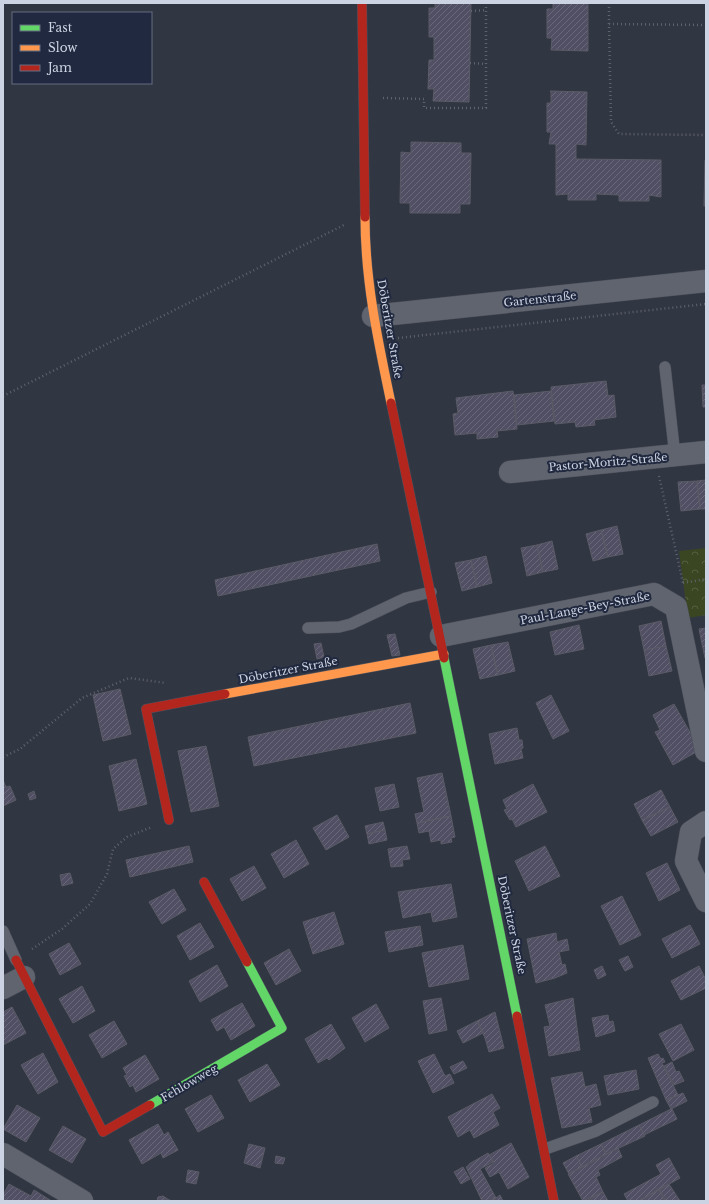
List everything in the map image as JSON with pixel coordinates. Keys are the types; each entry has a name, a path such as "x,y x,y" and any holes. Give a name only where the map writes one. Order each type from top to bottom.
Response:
{"street":[{"name":"Döberitzer Straße","path":"362,3 365,252 373,316 442,645 545,1149 554,1201"},
{"name":"Gartenstraße","path":"373,316 706,281"},
{"name":"Pastor-Moritz-Straße","path":"510,472 706,452"},
{"name":"Paul-Lange-Bey-Straße","path":"442,645 654,594 676,607 706,751"},
{"name":"Döberitzer Straße","path":"168,820 146,709 442,645"},
{"path":"706,822 691,832 686,861 706,901"},
{"name":"Fehlowweg","path":"20,968 103,1132 282,1028 204,882"},
{"path":"3,988 20,968"},
{"path":"3,1154 82,1201"}],"lane":[{"path":"665,367 666,457"},
{"path":"308,628 339,627 351,624 406,598 431,592"},
{"path":"3,931 20,968"},
{"path":"545,1149 596,1131 653,1102"}],"path":[{"path":"362,97 424,99 424,108 486,108 486,3"},
{"path":"609,3 611,122 619,134 706,136"},
{"path":"471,11 486,10"},
{"path":"609,24 706,25"},
{"path":"470,63 486,64"},
{"path":"3,396 364,215"},
{"path":"378,340 706,304"},
{"path":"666,457 660,486 683,583"},
{"path":"3,757 20,749 82,698 129,678 169,683"},
{"path":"20,968 90,904 107,874 113,849 127,837 168,820"}],"green space":[{"path":"706,548 706,615 688,618 679,551"}],"building":[{"path":"435,3 471,3 469,102 433,101 434,89 428,89 429,60 434,60 434,37 429,37 429,8 435,8"},
{"path":"553,3 588,3 588,51 551,50 552,38 547,38 547,9 553,9"},
{"path":"550,91 587,92 586,145 576,144 576,159 661,160 661,197 649,195 649,201 619,201 619,195 596,194 596,200 568,200 568,194 556,195 556,144 549,144 551,132 547,132 547,103 551,103"},
{"path":"411,142 461,143 461,153 471,153 470,204 460,204 460,213 410,213 410,203 400,203 401,152 411,153"},
{"path":"705,160 706,206 704,206"},
{"path":"606,381 608,396 614,395 616,417 594,420 595,425 576,427 575,422 555,424 551,387"},
{"path":"702,385 706,385 706,407 703,407"},
{"path":"513,391 517,429 497,431 498,437 477,439 477,433 455,435 453,414 458,413 456,398"},
{"path":"551,391 554,421 517,425 514,395"},
{"path":"706,480 706,509 700,509 697,481"},
{"path":"697,481 700,509 681,511 678,482"},
{"path":"617,526 623,554 608,557 601,530"},
{"path":"601,530 608,557 593,561 586,534"},
{"path":"552,541 558,569 543,572 537,545"},
{"path":"377,544 380,561 218,596 215,580"},
{"path":"537,545 543,572 527,576 521,548"},
{"path":"486,556 492,583 477,587 471,560"},
{"path":"471,560 477,587 462,591 455,563"},
{"path":"661,621 666,646 644,650 639,626"},
{"path":"579,625 584,649 555,655 550,632"},
{"path":"706,628 706,658 705,658 699,629"},
{"path":"395,634 400,655 392,656 387,635"},
{"path":"508,642 515,671 498,675 491,645"},
{"path":"321,643 324,657 317,659 314,644"},
{"path":"491,645 498,675 480,679 473,649"},
{"path":"666,646 672,671 649,676 644,650"},
{"path":"120,689 131,734 103,741 93,695"},
{"path":"551,695 569,731 553,739 536,703"},
{"path":"410,703 416,733 254,766 248,737"},
{"path":"674,704 700,750 673,765 655,732 660,730 653,715"},
{"path":"517,728 519,740 522,740 523,748 521,749 523,758 495,764 489,734"},
{"path":"206,746 219,806 191,812 178,751"},
{"path":"136,759 147,804 119,811 109,766"},
{"path":"442,773 451,816 417,823 415,814 424,812 417,778"},
{"path":"3,780 6,787 10,786 16,800 3,806"},
{"path":"394,784 399,807 380,811 375,788"},
{"path":"533,784 547,812 516,827 512,819 510,820 504,810 507,809 503,800"},
{"path":"661,790 670,807 642,820 634,804"},
{"path":"34,791 36,798 30,800 28,794"},
{"path":"670,807 678,822 651,836 642,820"},
{"path":"337,815 349,837 326,850 313,828"},
{"path":"451,816 455,837 451,838 452,842 441,844 441,840 431,842 429,831 419,833 417,823"},
{"path":"383,822 385,830 367,834 365,826"},
{"path":"385,830 387,840 369,844 367,834"},
{"path":"296,840 309,864 284,878 271,854"},
{"path":"189,846 193,862 130,877 126,860"},
{"path":"407,846 410,859 402,860 403,866 391,867 388,849"},
{"path":"545,846 560,876 529,891 515,861"},
{"path":"667,863 680,890 659,901 646,873"},
{"path":"254,866 266,888 242,901 230,879"},
{"path":"70,873 73,883 62,886 60,875"},
{"path":"451,884 457,917 433,922 431,912 403,918 398,892"},
{"path":"174,889 186,910 162,924 149,902"},
{"path":"622,896 641,935 620,945 601,906"},
{"path":"334,912 344,944 313,954 303,922"},
{"path":"200,923 214,947 190,960 177,936"},
{"path":"690,925 700,944 672,958 662,939"},
{"path":"420,926 423,945 389,952 385,932"},
{"path":"556,933 557,942 567,939 569,950 559,952 562,965 565,964 567,973 536,983 527,939"},
{"path":"69,943 81,964 60,975 49,954"},
{"path":"463,945 469,979 429,987 422,953"},
{"path":"289,949 301,971 276,985 264,963"},
{"path":"628,956 633,967 625,971 619,960"},
{"path":"217,965 228,986 200,1002 189,981"},
{"path":"602,966 606,975 598,979 594,970"},
{"path":"699,966 706,980 706,988 681,1000 671,981"},
{"path":"82,986 95,1011 73,1023 59,999"},
{"path":"441,998 447,1030 429,1034 423,1001"},
{"path":"573,998 580,1050 549,1056 544,1027 550,1026 545,1005"},
{"path":"242,1003 255,1026 231,1040 224,1027 217,1031 211,1020"},
{"path":"376,1004 389,1028 365,1042 352,1018"},
{"path":"12,1007 26,1033 3,1045 3,1012"},
{"path":"495,1012 504,1048 489,1052 485,1038 477,1021"},
{"path":"608,1015 609,1022 613,1021 615,1031 596,1037 592,1018"},
{"path":"114,1021 127,1044 102,1058 89,1035"},
{"path":"477,1021 483,1033 463,1043 457,1031"},
{"path":"331,1024 345,1048 329,1060 327,1058 318,1063 305,1039"},
{"path":"681,1024 694,1050 673,1061 659,1034"},
{"path":"43,1053 58,1082 38,1094 21,1065"},
{"path":"434,1054 445,1076 450,1074 454,1083 433,1093 418,1061"},
{"path":"658,1054 665,1062 662,1063 678,1095 666,1100 648,1058"},
{"path":"145,1055 159,1079 136,1092 133,1085 130,1087 124,1076 127,1075 123,1068"},
{"path":"463,1061 467,1068 454,1074 450,1067"},
{"path":"672,1062 676,1072 679,1071 684,1081 674,1085 664,1066"},
{"path":"267,1064 280,1085 250,1102 238,1080"},
{"path":"636,1070 639,1089 608,1095 604,1076"},
{"path":"582,1072 585,1087 596,1084 601,1105 589,1108 592,1122 562,1128 551,1078"},
{"path":"683,1093 687,1101 671,1109 666,1100"},
{"path":"492,1094 500,1108 493,1112 499,1125 474,1138 470,1130 458,1137 448,1117"},
{"path":"211,1095 224,1118 198,1132 185,1109"},
{"path":"17,1105 40,1118 26,1142 3,1129"},
{"path":"671,1109 677,1119 644,1135 639,1125"},
{"path":"158,1124 164,1135 168,1132 178,1150 163,1158 161,1153 142,1164 129,1140"},
{"path":"639,1125 645,1136 606,1154 601,1144"},
{"path":"63,1126 86,1139 72,1163 49,1150"},
{"path":"511,1143 529,1177 508,1189 499,1172 490,1177 485,1168 494,1163 489,1155"},
{"path":"249,1144 265,1148 260,1168 244,1163"},
{"path":"601,1144 606,1154 582,1167 576,1156"},
{"path":"618,1148 622,1157 598,1170 600,1175 596,1177 603,1192 583,1201 568,1174"},
{"path":"488,1153 493,1162 480,1169 496,1198 490,1201 482,1201 466,1167"},
{"path":"276,1156 285,1158 283,1164 275,1163"},
{"path":"576,1156 582,1167 569,1174 563,1163"},
{"path":"669,1158 680,1178 639,1201 628,1201 624,1194 661,1174 656,1165"},
{"path":"463,1167 470,1179 461,1184 454,1172"},
{"path":"188,1170 199,1172 196,1184 186,1182"},
{"path":"9,1184 31,1196 34,1190 50,1200 3,1201 3,1195"},
{"path":"669,1184 680,1201 666,1201 659,1189"},
{"path":"659,1189 665,1201 639,1201"},
{"path":"603,1192 608,1201 586,1201"},
{"path":"500,1195 503,1201 490,1201 496,1198"},
{"path":"163,1196 174,1201 157,1201 158,1197"}],"traffic: fast":[{"path":"444,658 517,1016"},
{"path":"150,1105 282,1028 247,962"}],"traffic: slow":[{"path":"365,217 367,264 373,311 391,403"},
{"path":"225,694 444,654"}],"traffic: jam":[{"path":"362,3 365,217"},
{"path":"391,403 444,658"},
{"path":"169,820 146,709 225,694"},
{"path":"204,882 247,962"},
{"path":"16,960 103,1132 150,1105"},
{"path":"517,1016 554,1201"}]}
